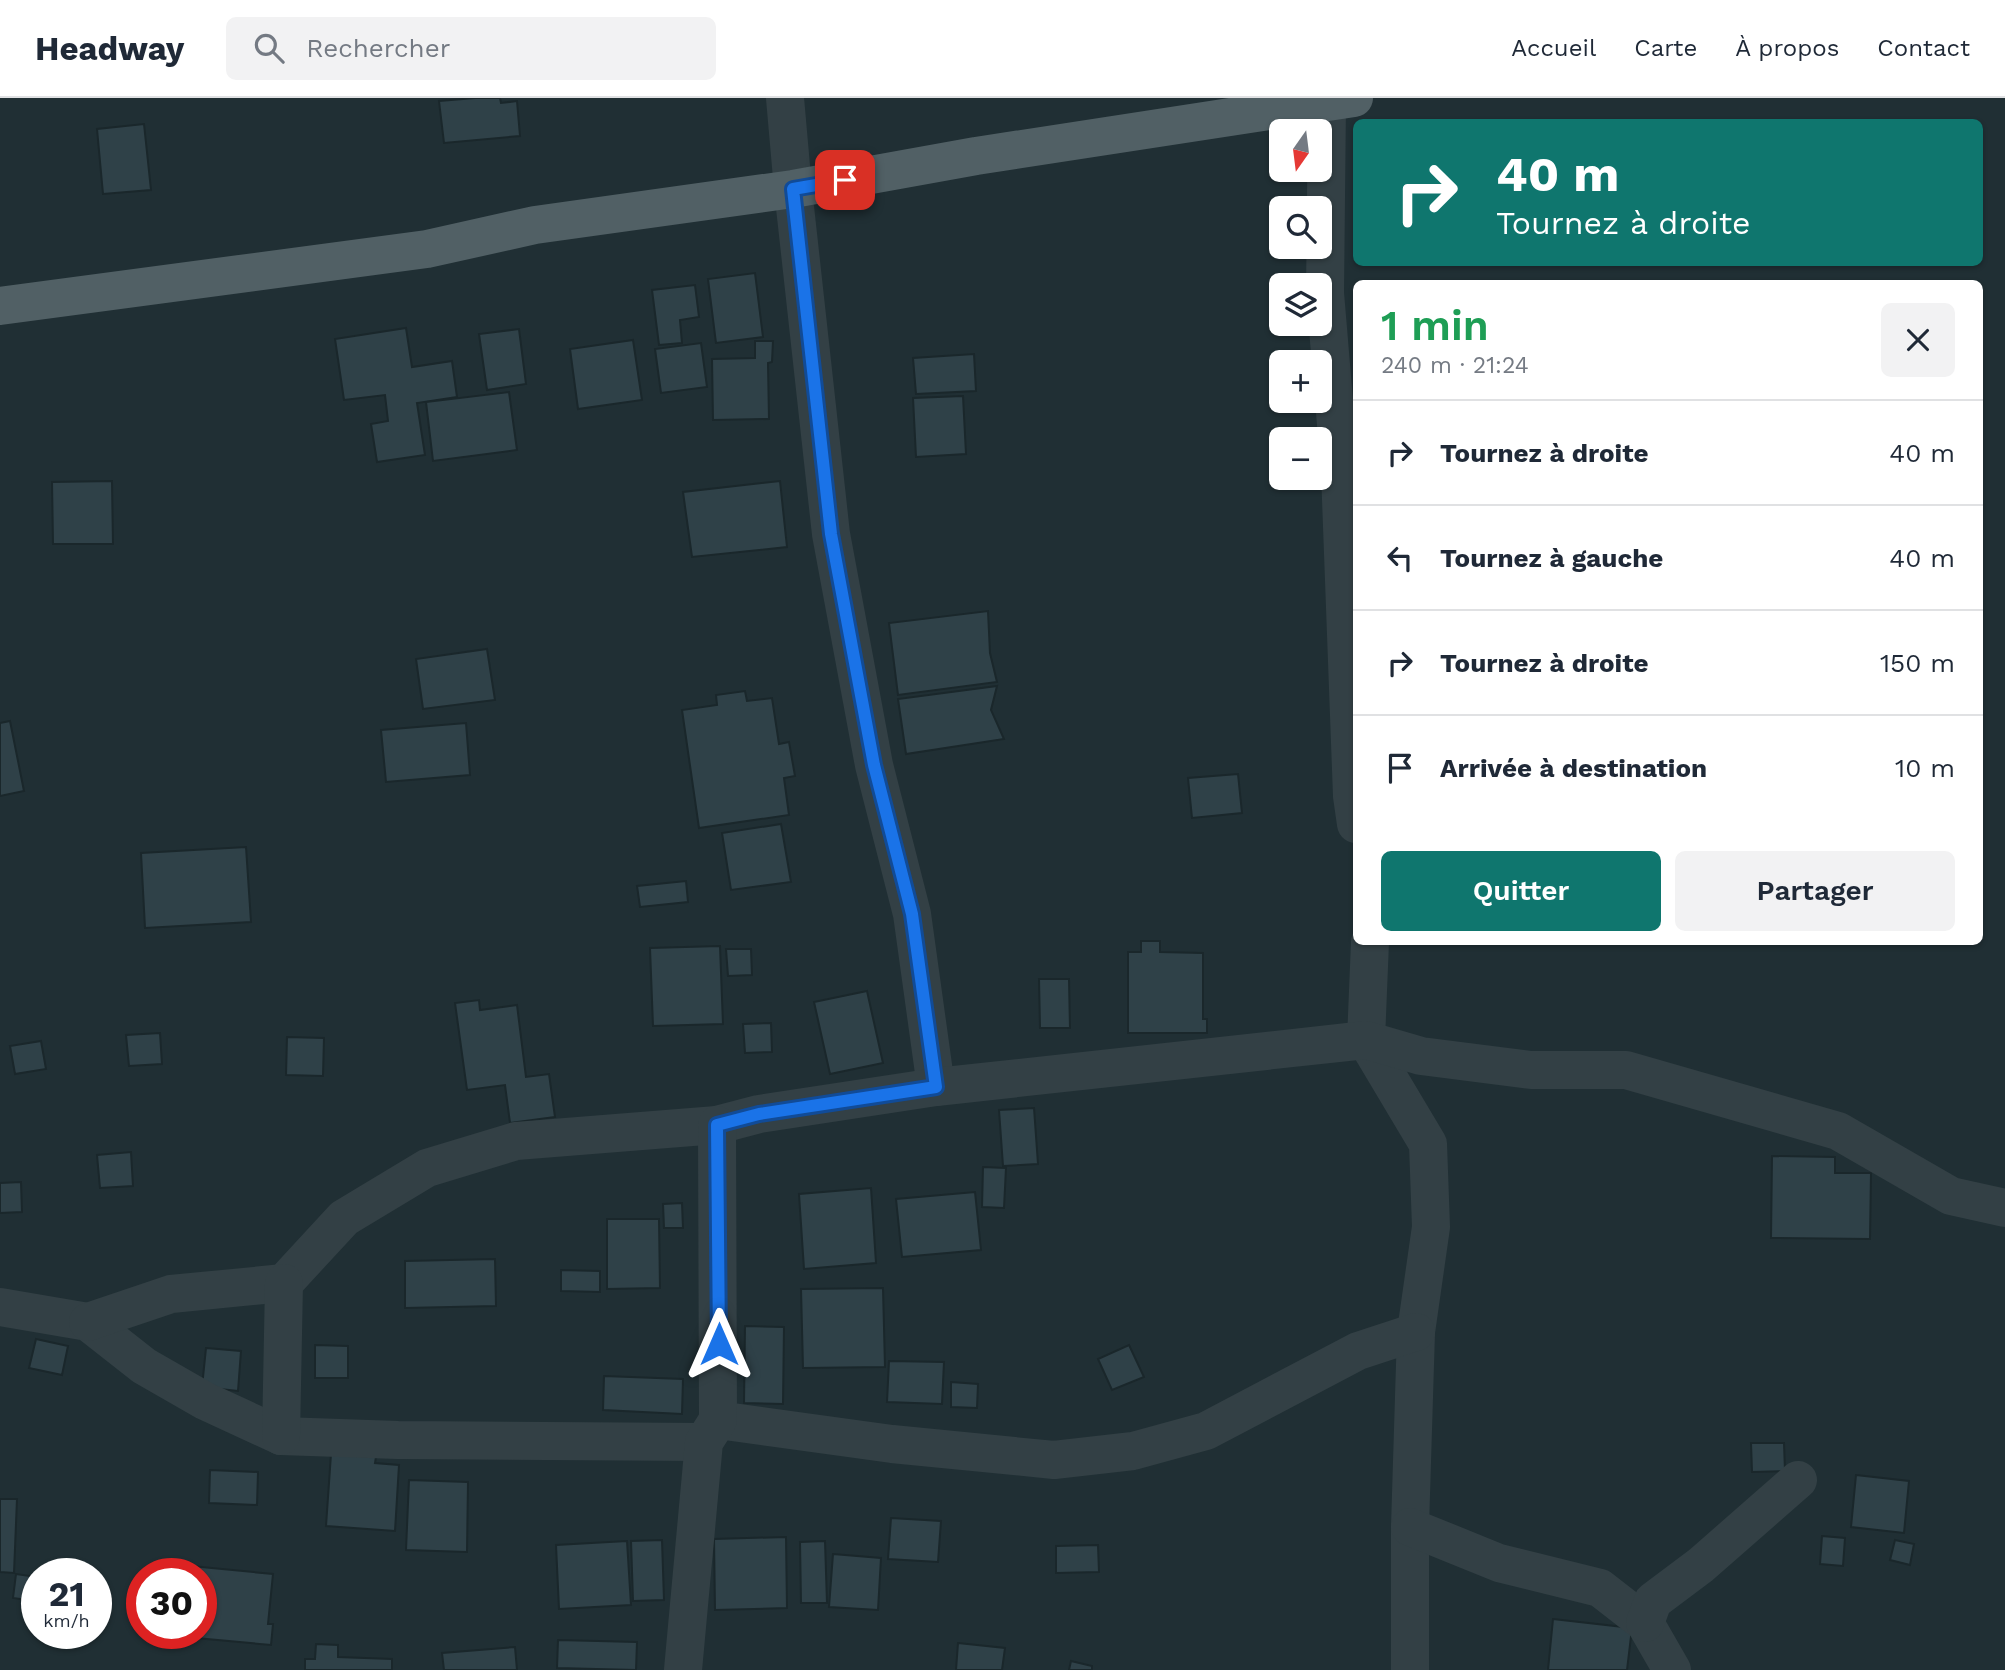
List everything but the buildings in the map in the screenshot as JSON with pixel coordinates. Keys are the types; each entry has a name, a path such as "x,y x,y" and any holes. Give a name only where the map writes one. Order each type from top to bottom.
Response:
{"main road":[{"path":"0,306 427,249 535,225 793,189 976,156 1341,101"}],"street":[{"path":"785,98 831,534 874,765 912,914 936,1087"},
{"path":"1341,101 1325,293 1340,472 1353,803"},
{"path":"1370,945 1366,1040 1428,1144 1432,1227 1416,1332 1410,1527 1410,1670"},
{"path":"281,1436 284,1283 344,1218 427,1168 516,1141 717,1125 759,1114 936,1087 1366,1040 1421,1056 1531,1070 1626,1070 1838,1131 1951,1196 2005,1208"},
{"path":"683,1670 711,1431 717,1125"},
{"path":"0,1307 88,1322 172,1294 284,1283"},
{"path":"88,1322 144,1366 205,1401 281,1436 398,1440 711,1431 892,1444 1054,1460 1133,1451 1206,1431 1358,1351 1416,1332"},
{"path":"1645,1623 1653,1601 1701,1565 1798,1480"},
{"path":"1410,1527 1499,1563 1600,1588 1645,1623 1672,1670"}],"route":[{"path":"719,1344 717,1125 759,1114 936,1087 912,914 874,765 831,534 793,189 845,180"}]}
